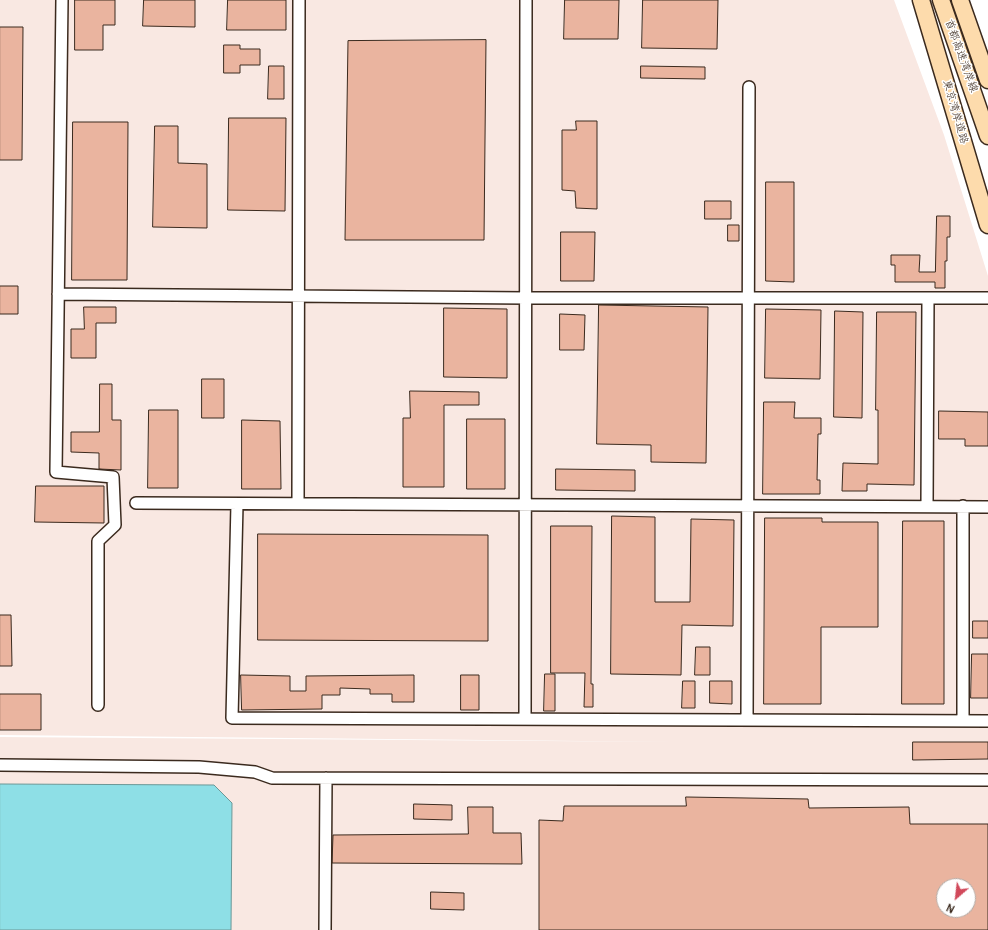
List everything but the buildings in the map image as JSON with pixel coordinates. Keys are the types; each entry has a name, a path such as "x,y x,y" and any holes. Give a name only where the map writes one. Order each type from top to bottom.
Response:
{"highway":[{"name":"東京湾岸道路","path":"921,0 988,225"},
{"name":"首都高速湾岸線","path":"941,0 977,100 988,136"},
{"name":"首都高速湾岸線","path":"960,0 988,80"},
{"path":"931,30 976,151 988,196"}],"lane":[{"path":"62,0 56,472 113,477 115,525 98,540 98,705"},
{"path":"298,504 300,0"},
{"path":"525,719 526,0"},
{"path":"747,720 749,505 749,87"},
{"path":"58,294 526,298 988,298"},
{"path":"927,506 928,298"},
{"path":"136,503 988,507"},
{"path":"237,504 232,718 988,721"},
{"path":"963,506 963,721"},
{"path":"0,766 199,767 255,772 272,778 988,780"},
{"path":"325,930 326,778"}],"shaded area":[{"path":"0,0 894,0 944,135 988,276 988,930 231,930 232,803 214,785 0,784 0,737 679,742 0,735"}],"water":[{"path":"0,784 214,785 232,803 231,930 0,930"}]}
